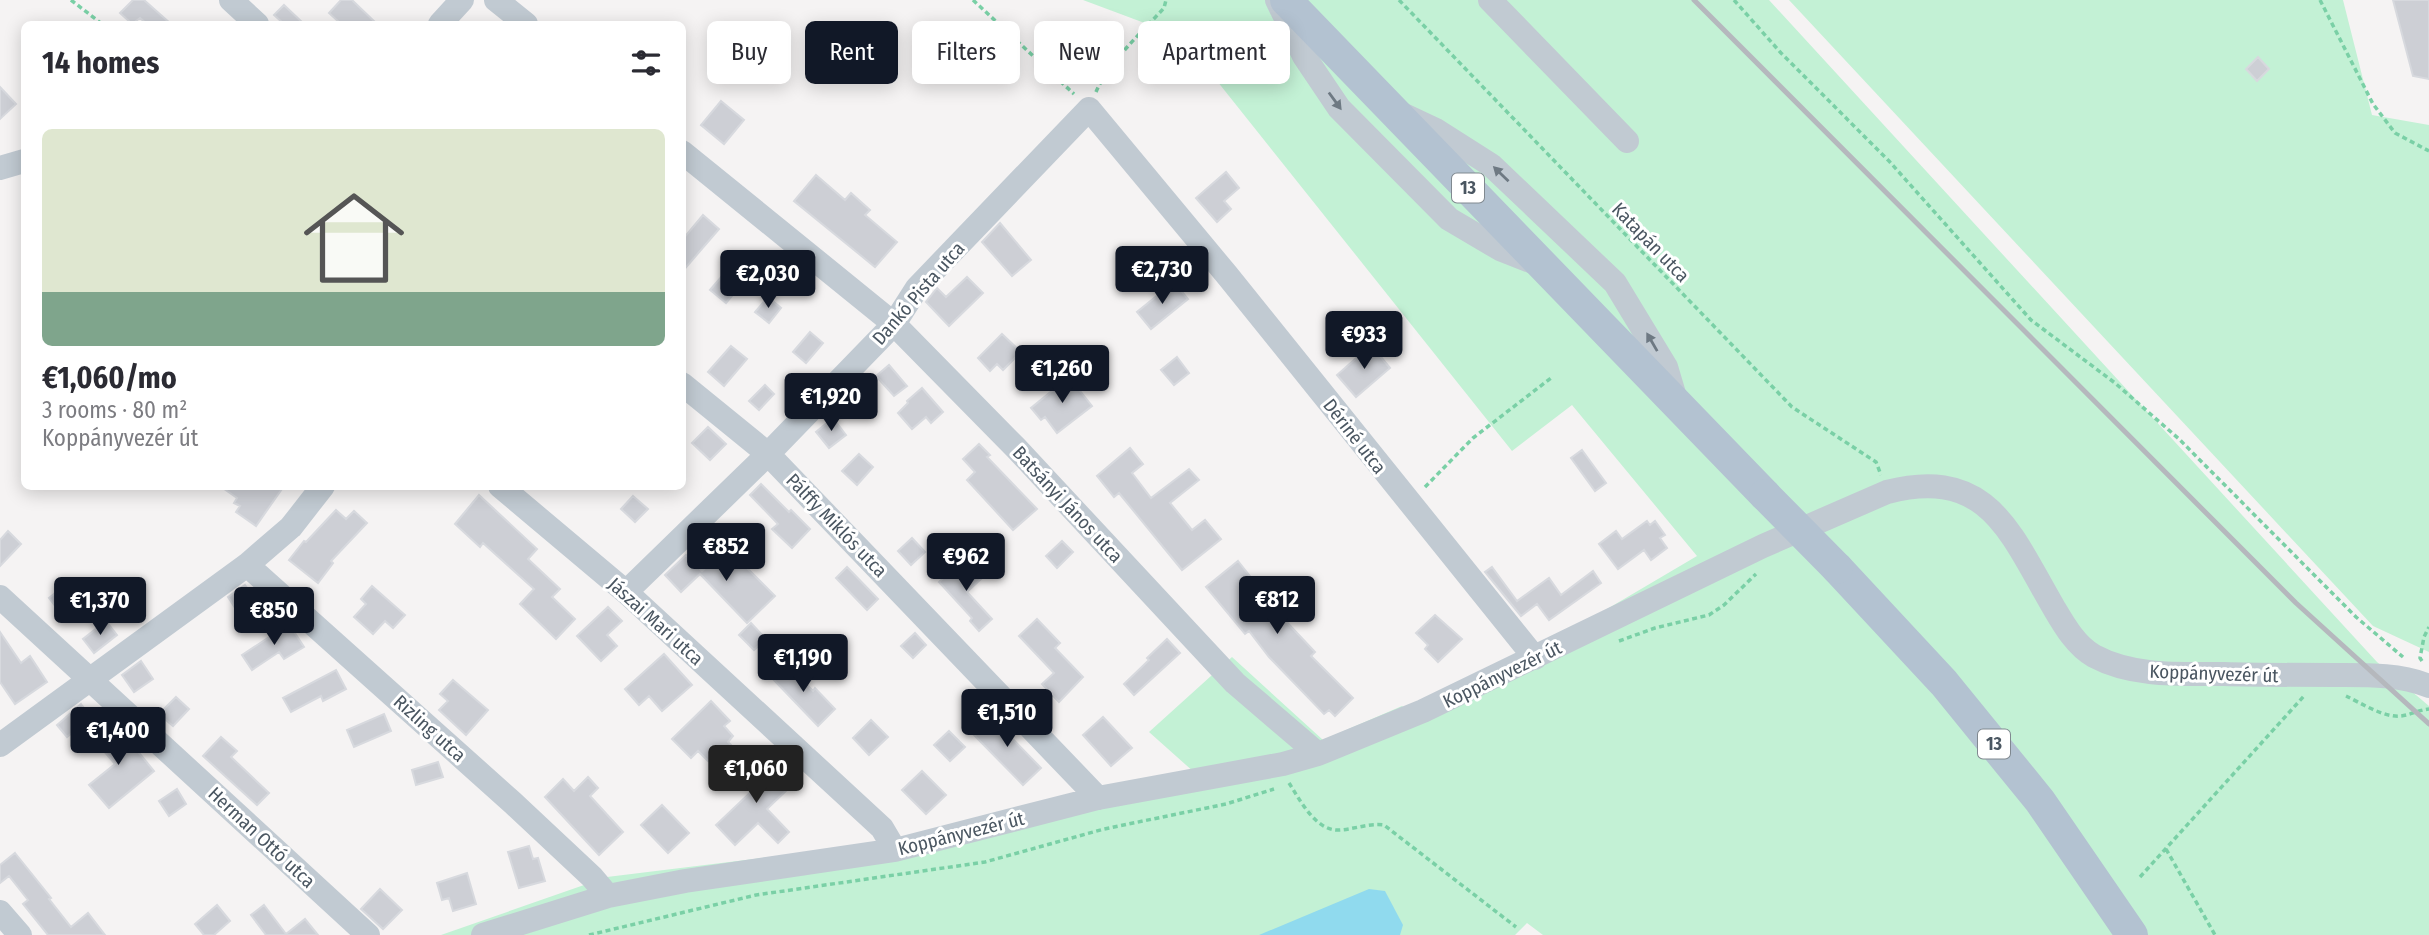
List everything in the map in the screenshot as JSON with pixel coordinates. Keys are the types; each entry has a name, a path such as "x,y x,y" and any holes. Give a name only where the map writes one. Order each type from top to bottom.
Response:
{"main road":[{"name":"13","path":"1286,0 1944,683 2040,801 2132,935"}],"street":[{"path":"231,0 254,21"},
{"path":"443,21 462,0"},
{"path":"496,0 522,21"},
{"path":"1277,0 1304,57 1339,108 1449,219 1500,249 1546,267"},
{"path":"1490,0 1627,141"},
{"name":"Dankó Pista utca","path":"626,592 768,454 894,324 917,288 1089,109"},
{"name":"Dériné utca","path":"1089,109 1227,275 1535,658"},
{"path":"1391,109 1436,130 1491,165 1615,283 1667,368 1678,405"},
{"name":"Batsányi János utca","path":"686,155 894,324 1016,448 1235,683 1318,754"},
{"path":"0,168 21,162"},
{"name":"Pálffy Miklós utca","path":"686,387 768,454 1098,798"},
{"name":"Koppányvezér út","path":"483,935 608,896 685,881 895,850 1098,798 1283,764 1318,754 1423,711 1763,546 1887,492 1908,487 1932,485 1961,491 1986,505 2012,537 2062,622 2079,644 2092,655 2111,664 2157,673 2375,675 2428,679"},
{"path":"0,745 247,565 292,527 320,490"},
{"name":"Jászai Mari utca","path":"505,490 626,592 881,828 895,850"},
{"name":"Rizling utca","path":"247,565 523,812 592,877 608,896"},
{"name":"Herman Ottó utca","path":"0,597 368,935"},
{"path":"0,912 20,935"}],"path":[{"path":"71,0 98,21"},
{"path":"973,0 1089,109 1100,83 1164,8 1166,0"},
{"name":"Katapán utca","path":"1399,0 1791,407 1876,463 1887,492"},
{"path":"1734,0 1781,53 1889,161 2031,320 2115,383 2179,439 2356,617 2428,679"},
{"path":"2320,0 2373,104 2395,133 2429,152"},
{"path":"1409,504 1473,438 1551,378"},
{"path":"2428,679 2420,658 2429,627"},
{"path":"2424,637 2429,633"},
{"path":"2140,877 2309,690"},
{"path":"2344,695 2388,714 2401,716 2429,709"},
{"path":"1283,764 1290,784 1300,800 1324,826 1334,831 1374,824 1390,828 1517,927"},
{"path":"2166,849 2216,935"}],"green space":[{"path":"1083,0 1769,0 2377,662 2429,706 2429,935 1543,935 1527,923 1515,935 441,935 607,877 869,845 1195,773 1149,732 1232,657 1323,740 1402,706 1409,712 1512,665 1697,556 1572,405 1512,451 1219,84 1290,84 1290,21 1139,21"},
{"path":"1789,0 2343,0 2372,115 2429,125 2429,652 2373,626"}],"water":[{"path":"1369,889 1385,891 1403,925 1400,935 1259,935"}],"building":[{"path":"133,0 144,0 168,21 144,21 140,18 129,21 120,13"},
{"path":"341,0 352,0 374,21 338,21 329,13"},
{"path":"2393,0 2429,0 2429,79 2413,76"},
{"path":"284,5 301,21 281,21 274,15"},
{"path":"2258,57 2269,69 2257,81 2246,69"},
{"path":"0,87 16,104 0,119"},
{"path":"721,101 744,120 724,144 701,125"},
{"path":"1226,172 1239,188 1224,201 1231,209 1217,222 1196,198"},
{"path":"816,175 845,200 851,193 870,210 865,215 897,242 875,267 794,201"},
{"path":"703,215 719,229 686,267 686,235"},
{"path":"1000,223 1031,260 1012,276 982,242"},
{"path":"730,267 745,280 726,303 710,290"},
{"path":"967,277 983,293 949,326 926,302 937,288 946,297"},
{"path":"1174,282 1188,299 1151,329 1137,312"},
{"path":"768,297 781,308 769,323 755,312"},
{"path":"810,332 823,343 806,363 793,352"},
{"path":"1002,334 1021,352 1003,370 997,364 990,371 978,358"},
{"path":"1371,345 1390,368 1356,397 1337,375"},
{"path":"731,346 747,359 724,386 708,372"},
{"path":"1177,357 1189,373 1174,385 1161,370"},
{"path":"889,365 907,386 894,396 876,376"},
{"path":"1069,377 1092,406 1057,433 1045,417 1041,420 1031,408"},
{"path":"765,385 774,394 759,410 749,401"},
{"path":"922,388 943,412 931,423 926,417 912,429 898,413"},
{"path":"833,418 846,435 829,448 816,432"},
{"path":"708,427 726,444 710,460 692,443"},
{"path":"979,444 990,455 987,457 1037,509 1013,530 967,480 975,472 963,459"},
{"path":"1130,448 1143,464 1132,473 1151,498 1189,469 1199,480 1170,503 1192,530 1205,520 1221,539 1182,570 1119,493 1114,497 1097,476"},
{"path":"1582,450 1606,483 1595,491 1571,458"},
{"path":"859,454 873,467 857,485 842,471"},
{"path":"761,484 810,529 792,548 772,529 778,524 750,495"},
{"path":"226,490 281,490 256,526 236,512 240,506 234,503 237,498"},
{"path":"479,495 537,549 528,559 560,589 552,597 575,619 556,639 520,604 534,589 483,543 480,547 455,524"},
{"path":"633,496 648,509 635,522 621,509"},
{"path":"336,510 346,519 354,511 367,523 331,561 333,563 318,583 289,560"},
{"path":"1647,521 1650,525 1655,521 1665,535 1660,538 1667,548 1651,560 1644,550 1618,569 1599,544 1616,531 1622,539"},
{"path":"8,531 21,544 0,566 0,540"},
{"path":"912,538 925,552 911,565 898,551"},
{"path":"1062,541 1073,552 1057,568 1046,556"},
{"path":"727,548 775,596 747,623 700,574 681,592 665,575 686,555 702,571"},
{"path":"963,560 981,579 967,592 992,619 979,631 970,621 972,618 939,582"},
{"path":"1238,561 1265,595 1274,588 1290,608 1281,616 1315,652 1311,656 1353,698 1335,716 1329,710 1324,714 1269,657 1249,631 1245,634 1206,587"},
{"path":"847,567 878,599 867,610 836,578"},
{"path":"1492,567 1517,601 1549,578 1561,595 1593,571 1601,583 1549,620 1537,604 1521,616 1485,572"},
{"path":"69,582 83,601 63,616 49,598"},
{"path":"245,585 259,605 241,617 228,597"},
{"path":"372,586 405,615 393,628 385,621 373,634 354,617 366,604 361,599"},
{"path":"608,607 622,621 607,635 617,646 601,661 577,636"},
{"path":"1435,615 1462,639 1438,662 1425,649 1428,645 1416,633"},
{"path":"1037,619 1060,643 1055,648 1083,677 1059,702 1042,684 1054,673 1019,636"},
{"path":"106,621 117,635 94,653 83,639"},
{"path":"751,623 766,639 754,650 739,635"},
{"path":"289,624 304,647 284,659 279,652 252,670 242,655"},
{"path":"0,632 21,663 30,656 47,682 15,704 0,682"},
{"path":"915,633 926,645 913,658 901,646"},
{"path":"1167,639 1180,653 1134,695 1124,684"},
{"path":"664,654 692,685 662,711 649,696 639,705 625,689"},
{"path":"141,661 153,679 134,692 122,675"},
{"path":"784,661 835,709 818,726 770,676"},
{"path":"336,670 346,689 323,701 321,696 291,712 283,698"},
{"path":"453,680 488,710 466,735 439,710 448,701 440,694"},
{"path":"176,697 189,709 173,726 159,714"},
{"path":"711,701 730,721 724,726 733,736 728,742 734,748 722,760 715,753 708,761 698,751 691,758 672,739"},
{"path":"81,704 91,717 67,737 57,725"},
{"path":"995,713 1006,724 1002,728 1041,768 1023,785 973,734"},
{"path":"384,714 391,731 354,747 347,730"},
{"path":"1103,717 1132,748 1111,766 1083,735"},
{"path":"871,720 888,737 869,755 853,738"},
{"path":"105,721 130,752 135,748 154,771 109,808 89,785 115,764 89,734"},
{"path":"949,731 965,747 950,761 934,745"},
{"path":"221,737 237,751 231,757 269,793 257,805 203,756"},
{"path":"759,757 789,788 767,809 789,832 778,843 758,823 735,845 716,825 755,788 741,774"},
{"path":"438,762 443,777 416,785 412,770"},
{"path":"922,771 946,795 926,814 902,790"},
{"path":"588,777 598,788 590,796 623,832 599,855 545,797 563,779 574,791"},
{"path":"177,789 186,804 169,816 159,801"},
{"path":"662,805 689,833 668,853 641,825"},
{"path":"529,846 533,859 538,858 545,881 519,888 508,852"},
{"path":"15,853 71,927 88,913 105,935 48,935 23,904 28,900 9,876 0,883 0,865"},
{"path":"467,873 476,904 453,911 449,898 442,900 437,883"},
{"path":"380,889 402,910 383,929 361,909"},
{"path":"217,905 230,921 214,935 204,935 195,924"},
{"path":"264,905 286,934 305,919 318,935 266,935 251,915"}],"railway":[{"path":"1694,0 2296,603 2429,724"}]}
